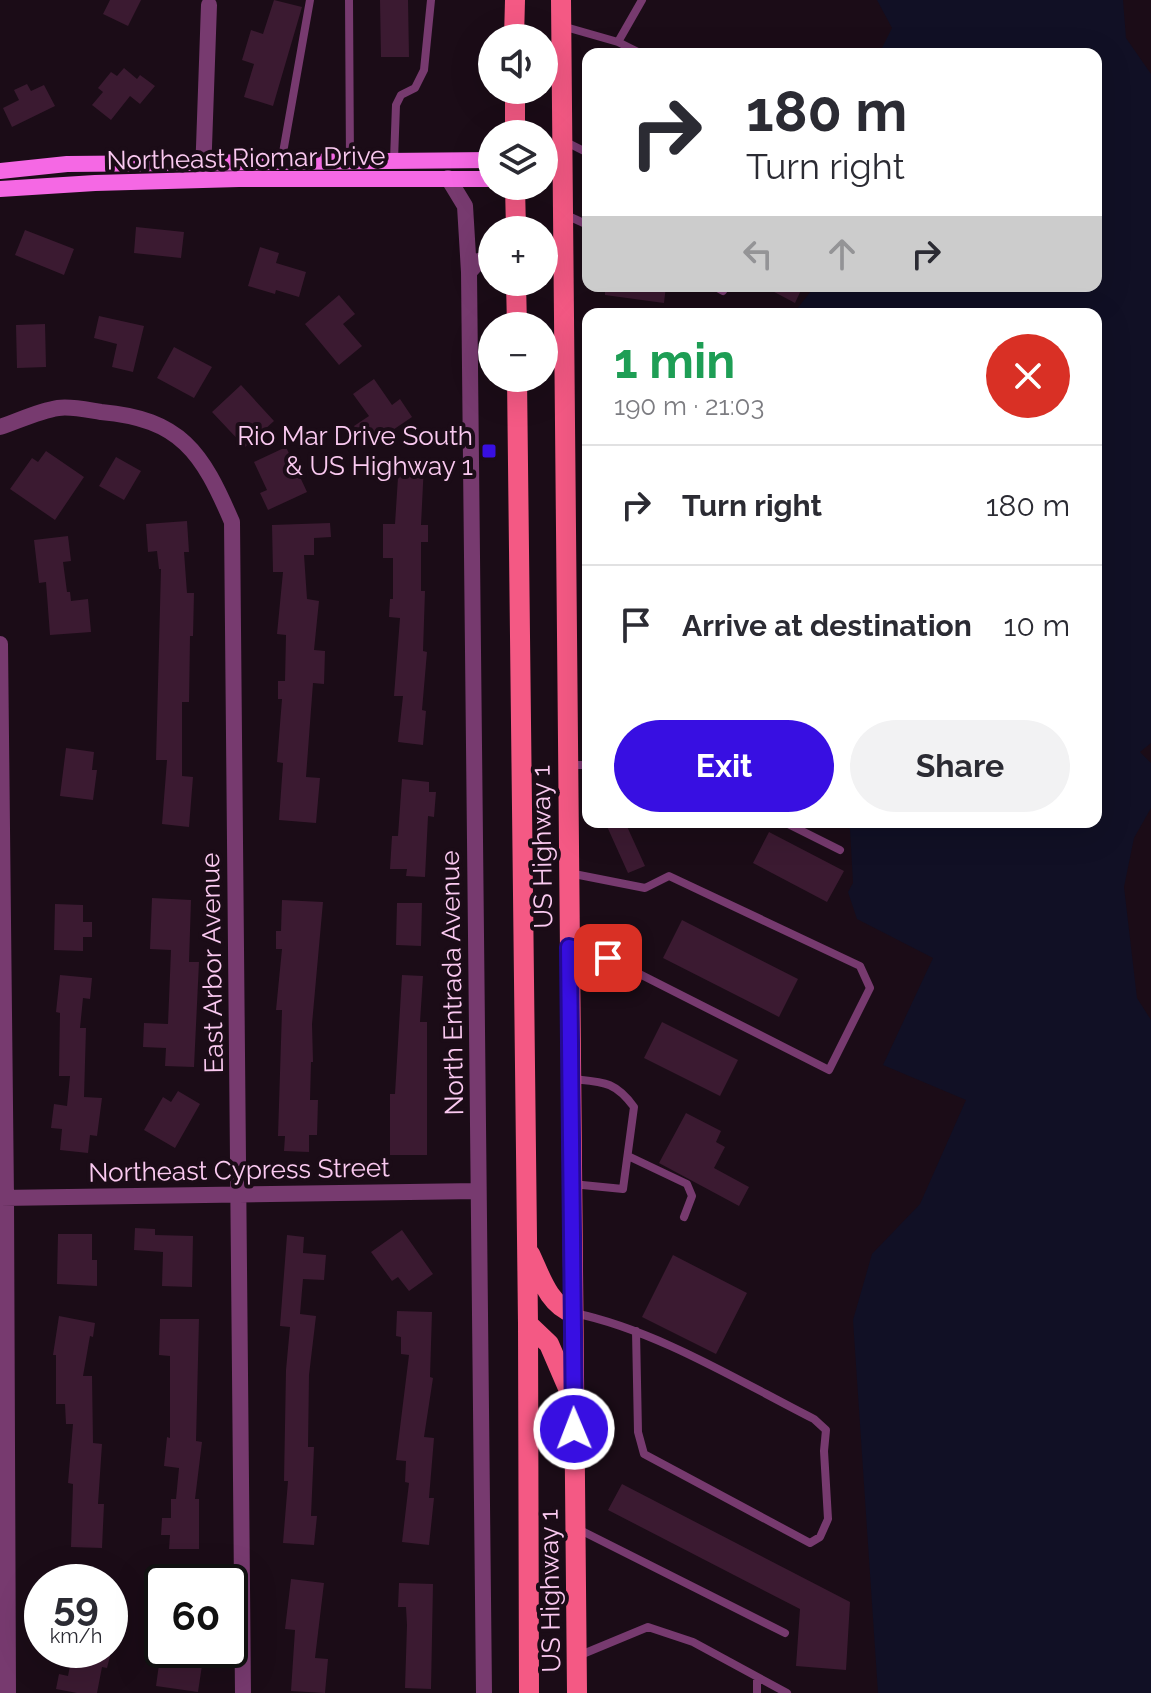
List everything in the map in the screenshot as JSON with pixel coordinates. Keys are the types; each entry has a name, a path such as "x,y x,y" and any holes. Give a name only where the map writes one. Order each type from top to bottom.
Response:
{"main road":[{"path":"514,24 515,0"},
{"name":"US Highway 1","path":"558,148 561,140 561,0"},
{"name":"US Highway 1","path":"558,199 562,213 578,765 568,872 577,1693"},
{"name":"US Highway 1","path":"517,392 529,1693"},
{"path":"527,1247 551,1298 562,1309 573,1313"},
{"path":"528,1324 549,1344 574,1402"}],"street":[{"path":"203,180 209,5"},
{"name":"Northeast Riomar Drive","path":"0,171 67,164 478,160"},
{"name":"North Entrada Avenue","path":"448,178 465,206 469,272 484,1693"},
{"name":"Northeast Riomar Drive","path":"0,189 203,180 478,179"},
{"path":"469,272 478,262"},
{"name":"East Arbor Avenue","path":"0,427 59,408 124,414 162,425 191,447 213,479 232,522 243,1693"},
{"path":"0,644 8,1693"},
{"name":"Northeast Cypress Street","path":"3,1198 478,1191"}],"lane":[{"path":"280,180 310,0"},
{"path":"349,0 351,180"},
{"path":"394,160 396,105 401,95 415,88 424,70 431,0"},
{"path":"618,42 642,0"},
{"path":"561,26 630,48"},
{"path":"561,140 582,150"},
{"path":"562,213 582,222"},
{"path":"796,828 840,850"},
{"path":"568,872 645,888 669,876 860,966 870,988 829,1070 608,958 569,947"},
{"path":"571,1079 610,1083 634,1107 623,1189 571,1184"},
{"path":"628,1156 687,1184 692,1196 684,1217"},
{"path":"573,1313 604,1319 636,1331 814,1419 826,1430 824,1451 828,1519 820,1537 810,1543 644,1454 638,1432 636,1331"},
{"path":"575,1528 785,1633"},
{"path":"576,1657 648,1627 693,1642 787,1693"},
{"path":"757,1678 757,1693"}],"shaded area":[{"path":"877,0 1123,0 1126,38 1151,74 1151,743 1140,752 1151,763 1151,808 1134,838 1124,887 1137,998 1151,1020 1151,1693 878,1693 853,1320 872,1254 920,1204 966,1100 883,1065 933,958 857,919 848,892 853,883 848,828 1102,828 1102,308 798,308 810,292 1102,292 1102,48 882,48 892,28"}],"building":[{"path":"110,0 141,0 128,26 103,14"},
{"path":"274,0 302,7 273,106 244,97 254,64 242,60 251,30 263,34"},
{"path":"380,0 408,0 409,57 381,57"},
{"path":"124,68 137,79 140,75 155,86 140,104 130,96 111,120 92,105 103,92 98,88 111,72 117,76"},
{"path":"27,84 31,91 44,85 55,106 12,127 3,108 19,100 14,90"},
{"path":"136,227 184,232 181,258 134,253"},
{"path":"25,230 74,249 64,275 15,255"},
{"path":"260,247 279,253 276,263 306,272 299,297 248,286"},
{"path":"605,292 665,292 664,303 605,295"},
{"path":"774,292 800,292 795,303"},
{"path":"339,295 355,314 343,324 362,346 339,365 305,324"},
{"path":"99,316 144,326 133,372 112,367 117,344 94,338"},
{"path":"45,324 46,367 17,368 16,325"},
{"path":"174,347 212,367 194,398 157,378"},
{"path":"374,379 392,405 400,399 412,417 381,438 378,433 365,442 354,426 369,416 353,394"},
{"path":"241,385 274,421 245,447 212,412"},
{"path":"286,447 307,492 268,510 260,493 267,490 254,462"},
{"path":"46,451 84,477 55,520 10,489 32,458 38,462"},
{"path":"116,457 141,471 124,500 99,486"},
{"path":"399,462 424,464 421,525 428,525 428,542 421,542 421,591 425,591 423,651 427,652 422,710 426,711 423,745 398,742 403,696 394,696 400,618 389,617 390,599 393,599 393,558 383,558 383,524 395,524"},
{"path":"187,521 189,552 184,552 187,593 194,593 189,702 182,702 182,776 193,777 189,827 162,824 167,760 156,760 161,569 157,551 148,552 146,524"},
{"path":"330,523 331,537 314,538 314,555 304,555 307,599 319,601 314,650 325,651 324,684 313,683 306,777 320,778 316,823 279,820 283,763 277,762 282,699 278,699 278,681 285,681 286,635 277,634 283,572 273,572 272,525"},
{"path":"68,536 71,561 63,562 67,592 70,592 71,601 88,599 91,632 50,635 46,582 39,583 34,540"},
{"path":"66,748 94,752 92,770 97,770 93,800 60,796"},
{"path":"402,779 429,782 429,792 436,792 434,817 428,816 425,877 406,876 407,869 390,869 392,836 398,836"},
{"path":"608,828 628,828 645,866 628,873"},
{"path":"769,832 844,871 827,902 753,863"},
{"path":"152,898 191,900 189,962 199,962 194,1067 165,1066 166,1048 143,1047 144,1023 168,1024 171,950 150,949"},
{"path":"282,900 323,902 312,1024 310,1100 318,1100 317,1135 309,1135 309,1152 284,1151 285,1136 278,1136 282,1010 276,1010 282,949 276,949 276,931 281,931"},
{"path":"397,903 422,903 421,946 396,945"},
{"path":"55,904 83,905 83,922 92,922 92,937 83,937 83,951 54,950"},
{"path":"682,920 798,979 779,1017 663,958"},
{"path":"60,975 92,978 90,999 83,998 80,1028 86,1028 84,1097 102,1098 97,1136 90,1135 88,1153 60,1150 62,1129 51,1128 54,1104 67,1106 70,1076 59,1076 60,1013 56,1012"},
{"path":"402,975 423,976 420,1022 427,1022 427,1155 390,1155 390,1094 395,1094"},
{"path":"662,1022 738,1060 720,1096 644,1058"},
{"path":"178,1091 200,1104 175,1148 144,1130 163,1097 171,1102"},
{"path":"686,1113 721,1131 716,1142 725,1147 714,1168 749,1187 739,1206 659,1163"},
{"path":"135,1228 155,1229 155,1235 193,1236 192,1287 162,1286 163,1252 134,1250"},
{"path":"402,1230 433,1274 409,1291 398,1277 392,1281 371,1252"},
{"path":"58,1234 92,1234 92,1260 97,1260 97,1286 57,1284"},
{"path":"287,1235 304,1237 303,1253 326,1255 324,1280 303,1279 300,1314 316,1316 309,1375 308,1447 314,1447 311,1516 317,1516 314,1545 283,1543 288,1481 284,1481 290,1327 280,1326"},
{"path":"673,1255 747,1293 716,1354 642,1317"},
{"path":"397,1311 432,1312 430,1377 433,1378 424,1437 434,1438 429,1498 434,1498 429,1545 402,1542 409,1483 405,1482 406,1461 396,1460 409,1355 401,1354 401,1337 396,1336"},
{"path":"59,1316 95,1323 83,1376 92,1376 93,1443 102,1444 98,1504 104,1504 102,1548 71,1547 73,1484 68,1483 73,1424 66,1424 65,1404 56,1404 56,1355 53,1355"},
{"path":"160,1319 199,1319 196,1441 202,1442 195,1499 199,1499 199,1549 169,1549 170,1535 161,1535 162,1518 171,1518 171,1499 176,1499 179,1468 164,1466 167,1437 170,1438 170,1356 159,1355"},
{"path":"622,1484 850,1602 846,1670 796,1666 800,1609 608,1510"},
{"path":"291,1579 324,1583 315,1658 328,1659 325,1693 291,1691 295,1630 285,1629"},
{"path":"399,1583 433,1584 431,1689 405,1688 406,1607 398,1607"},
{"path":"70,1668 102,1668 97,1693 56,1689 59,1674 68,1676"},
{"path":"158,1668 202,1668 198,1692 156,1686"}],"place":[{"name":"Rio Mar Drive South & US Highway 1","path":"489,451"}],"route":[{"path":"574,1429 569,947 608,958"}]}
